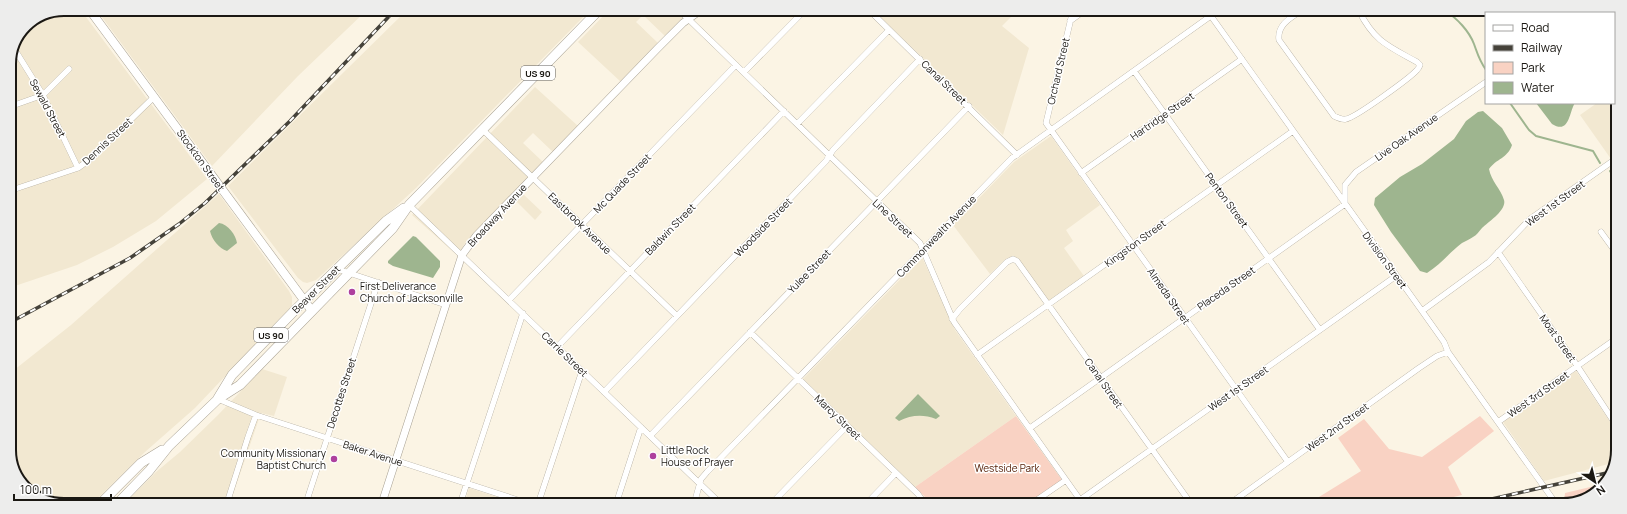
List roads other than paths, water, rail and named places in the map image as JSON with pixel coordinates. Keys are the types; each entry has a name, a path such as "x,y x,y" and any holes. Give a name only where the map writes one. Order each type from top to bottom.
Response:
{"main road":[{"name":"Stockton Street","path":"94,16 312,311"},
{"name":"Beaver Street","path":"123,498 149,471 169,446 218,400 240,385 393,228 409,205 593,16"},
{"name":"Beaver Street","path":"218,400 232,375 336,268 386,220 409,205"},
{"name":"Beaver Street","path":"106,498 141,463 169,446"}],"street":[{"name":"Line Street","path":"685,16 920,243 952,318 1079,498"},
{"name":"Broadway Avenue","path":"384,498 462,255 476,236 533,177 662,44 683,23 694,16"},
{"path":"744,72 799,16"},
{"name":"Canal Street","path":"875,16 969,106 1017,155"},
{"name":"Orchard Street","path":"1051,131 1046,123 1071,16"},
{"path":"1070,21 1077,16"},
{"name":"Division Street","path":"1211,16 1444,342 1448,352 1552,498"},
{"name":"Commonwealth Avenue","path":"696,498 700,484 707,472 1017,155 1211,16"},
{"path":"1295,16 1282,26 1279,35 1282,44 1334,116 1343,119 1347,119 1361,111 1417,71 1420,65 1390,48 1377,38 1362,16"},
{"path":"797,124 889,30"},
{"name":"Sewald Street","path":"17,54 43,95 78,168"},
{"name":"Woodside Street","path":"604,392 826,161 833,150 920,59"},
{"name":"Hartridge Street","path":"1081,173 1242,59"},
{"name":"Mc Quade Street","path":"509,300 736,65"},
{"path":"16,105 43,95 69,69"},
{"name":"Penton Street","path":"1134,71 1320,330"},
{"name":"Live Oak Avenue","path":"1345,204 1345,185 1356,172 1485,83"},
{"name":"Dennis Street","path":"16,189 78,168 89,160 154,97"},
{"name":"Yulee Street","path":"650,436 969,106"},
{"name":"Baldwin Street","path":"557,347 784,111"},
{"name":"Eastbrook Avenue","path":"483,130 677,316"},
{"name":"Almeda Street","path":"1051,131 1288,462"},
{"name":"Kingston Street","path":"977,355 1133,245 1216,184 1293,131"},
{"name":"West 1st Street","path":"1422,311 1481,269 1530,219 1611,162"},
{"name":"Placeda Street","path":"1030,428 1184,317 1345,204"},
{"name":"Carrie Street","path":"409,205 714,498"},
{"path":"1602,232 1611,245"},
{"path":"368,238 376,245"},
{"name":"Moat Street","path":"1498,252 1611,417"},
{"name":"Canal Street","path":"952,318 1007,262 1012,259 1017,261 1151,450 1187,498"},
{"path":"336,268 446,305"},
{"name":"West 1st Street","path":"1087,498 1151,450 1396,276"},
{"name":"Decottes Street","path":"308,498 378,282"},
{"path":"462,498 523,313"},
{"name":"Marcy Street","path":"750,332 921,498"},
{"name":"West 3rd Street","path":"1498,422 1611,342"},
{"name":"West 2nd Street","path":"1238,498 1419,368 1437,356 1448,352"},
{"path":"540,498 582,371"},
{"name":"Baker Avenue","path":"218,400 256,415 512,498"},
{"path":"229,498 256,415"},
{"path":"777,498 848,426"},
{"path":"618,498 641,427"},
{"path":"872,498 896,473"},
{"path":"1040,498 1066,480"}],"water":[{"path":"1537,104 1574,104 1566,124 1558,127 1552,124"},
{"path":"1483,111 1502,128 1512,145 1508,153 1489,169 1504,200 1503,208 1476,235 1453,250 1432,270 1427,273 1420,271 1391,232 1374,205 1375,198 1400,177 1422,164 1454,139 1466,121 1478,112"},
{"path":"219,223 225,225 233,233 237,243 227,251 216,243 212,238 210,231"},
{"path":"413,236 416,237 440,261 440,267 433,278 393,266 388,263 388,261"},
{"path":"918,394 940,416 936,419 926,416 913,416 899,421 895,418"}],"waterway":[{"path":"1452,16 1469,34 1485,68"},
{"path":"1511,104 1529,130 1536,136 1593,151 1600,163"}],"railway":[{"path":"16,319 130,258 179,224 205,203 290,121 389,16"},
{"path":"1496,498 1605,473"}],"place":[{"name":"First Deliverance Church of Jacksonville","path":"352,292"},
{"name":"Little Rock House of Prayer","path":"653,456"},
{"name":"Community Missionary Baptist Church","path":"334,459"}],"park label":[{"name":"Westside Park","path":"1007,468"}]}
